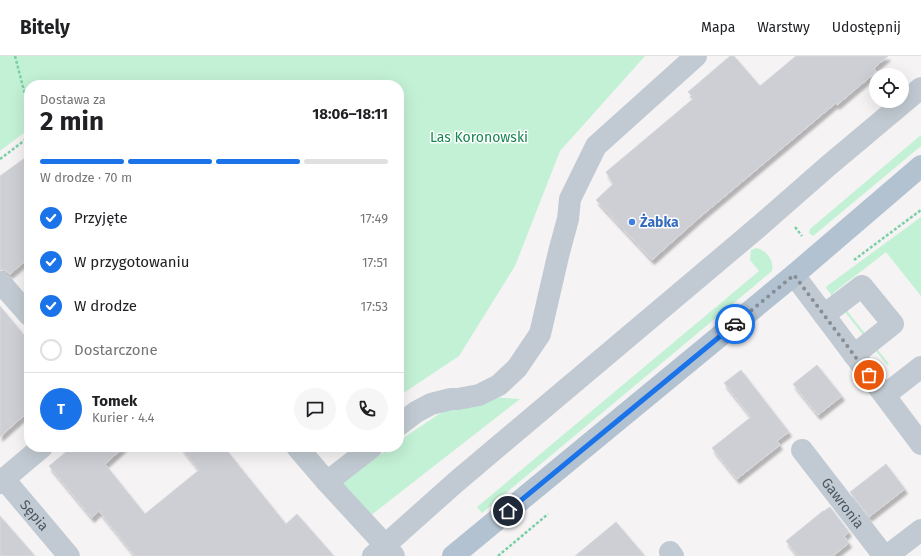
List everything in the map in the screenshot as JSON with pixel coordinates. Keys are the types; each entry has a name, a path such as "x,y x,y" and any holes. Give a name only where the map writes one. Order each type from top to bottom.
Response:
{"main road":[{"path":"453,556 794,275 921,166"}],"street":[{"path":"404,421 416,412 431,404 479,394 499,385 517,368 540,334 568,220 570,199 596,146 696,56"},
{"path":"301,452 384,553 456,482 921,88"},
{"path":"794,275 921,444"},
{"path":"0,282 24,309"},
{"path":"824,315 862,286 893,324 854,355"},
{"path":"885,395 921,366"},
{"name":"Gawronia","path":"802,450 884,556"},
{"path":"2,481 36,452"},
{"path":"327,482 366,452"},
{"name":"Sępia","path":"2,481 69,556"},
{"path":"887,556 921,530"}],"path":[{"path":"15,56 24,91"},
{"path":"0,159 24,141"}],"green space":[{"name":"Las Koronowski","path":"0,56 645,56 560,151 515,266 459,356 404,393 404,80 24,80 24,133 0,151"},
{"path":"921,135 921,146 813,236 809,233 810,229"},
{"path":"921,217 921,296 886,252 833,293 889,364 887,365 826,288"},
{"path":"757,248 764,251 769,256 772,263 772,271 482,513 477,507 759,271 750,260 751,250"},
{"path":"492,397 520,399 370,516 338,484 384,452 404,452 404,438 454,405"}],"building":[{"path":"730,56 734,56 760,86 796,56 888,56 874,68 869,68 869,78 837,105 836,103 699,218 652,260 596,200 613,184 606,172 694,98 688,92"},
{"path":"24,159 24,262 10,274 4,270 0,270 0,176"},
{"path":"0,306 24,335 24,415 0,437"},
{"path":"817,365 842,396 818,415 793,384"},
{"path":"741,370 789,432 777,441 780,445 737,479 712,448 751,417 724,383"},
{"path":"66,452 118,452 105,464 145,514 199,470 185,452 228,452 286,524 297,514 334,556 135,556 99,511 92,518 49,466"},
{"path":"886,464 905,489 869,517 850,492"},
{"path":"830,507 849,532 844,536 849,543 833,556 798,556 786,541"},
{"path":"0,516 35,556 0,556"},
{"path":"616,522 645,556 575,556"}],"way so far":[{"path":"735,324 794,275 869,375"}],"place":[{"name":"Żabka","path":"632,222"}],"route":[{"path":"508,511 735,324"}]}
